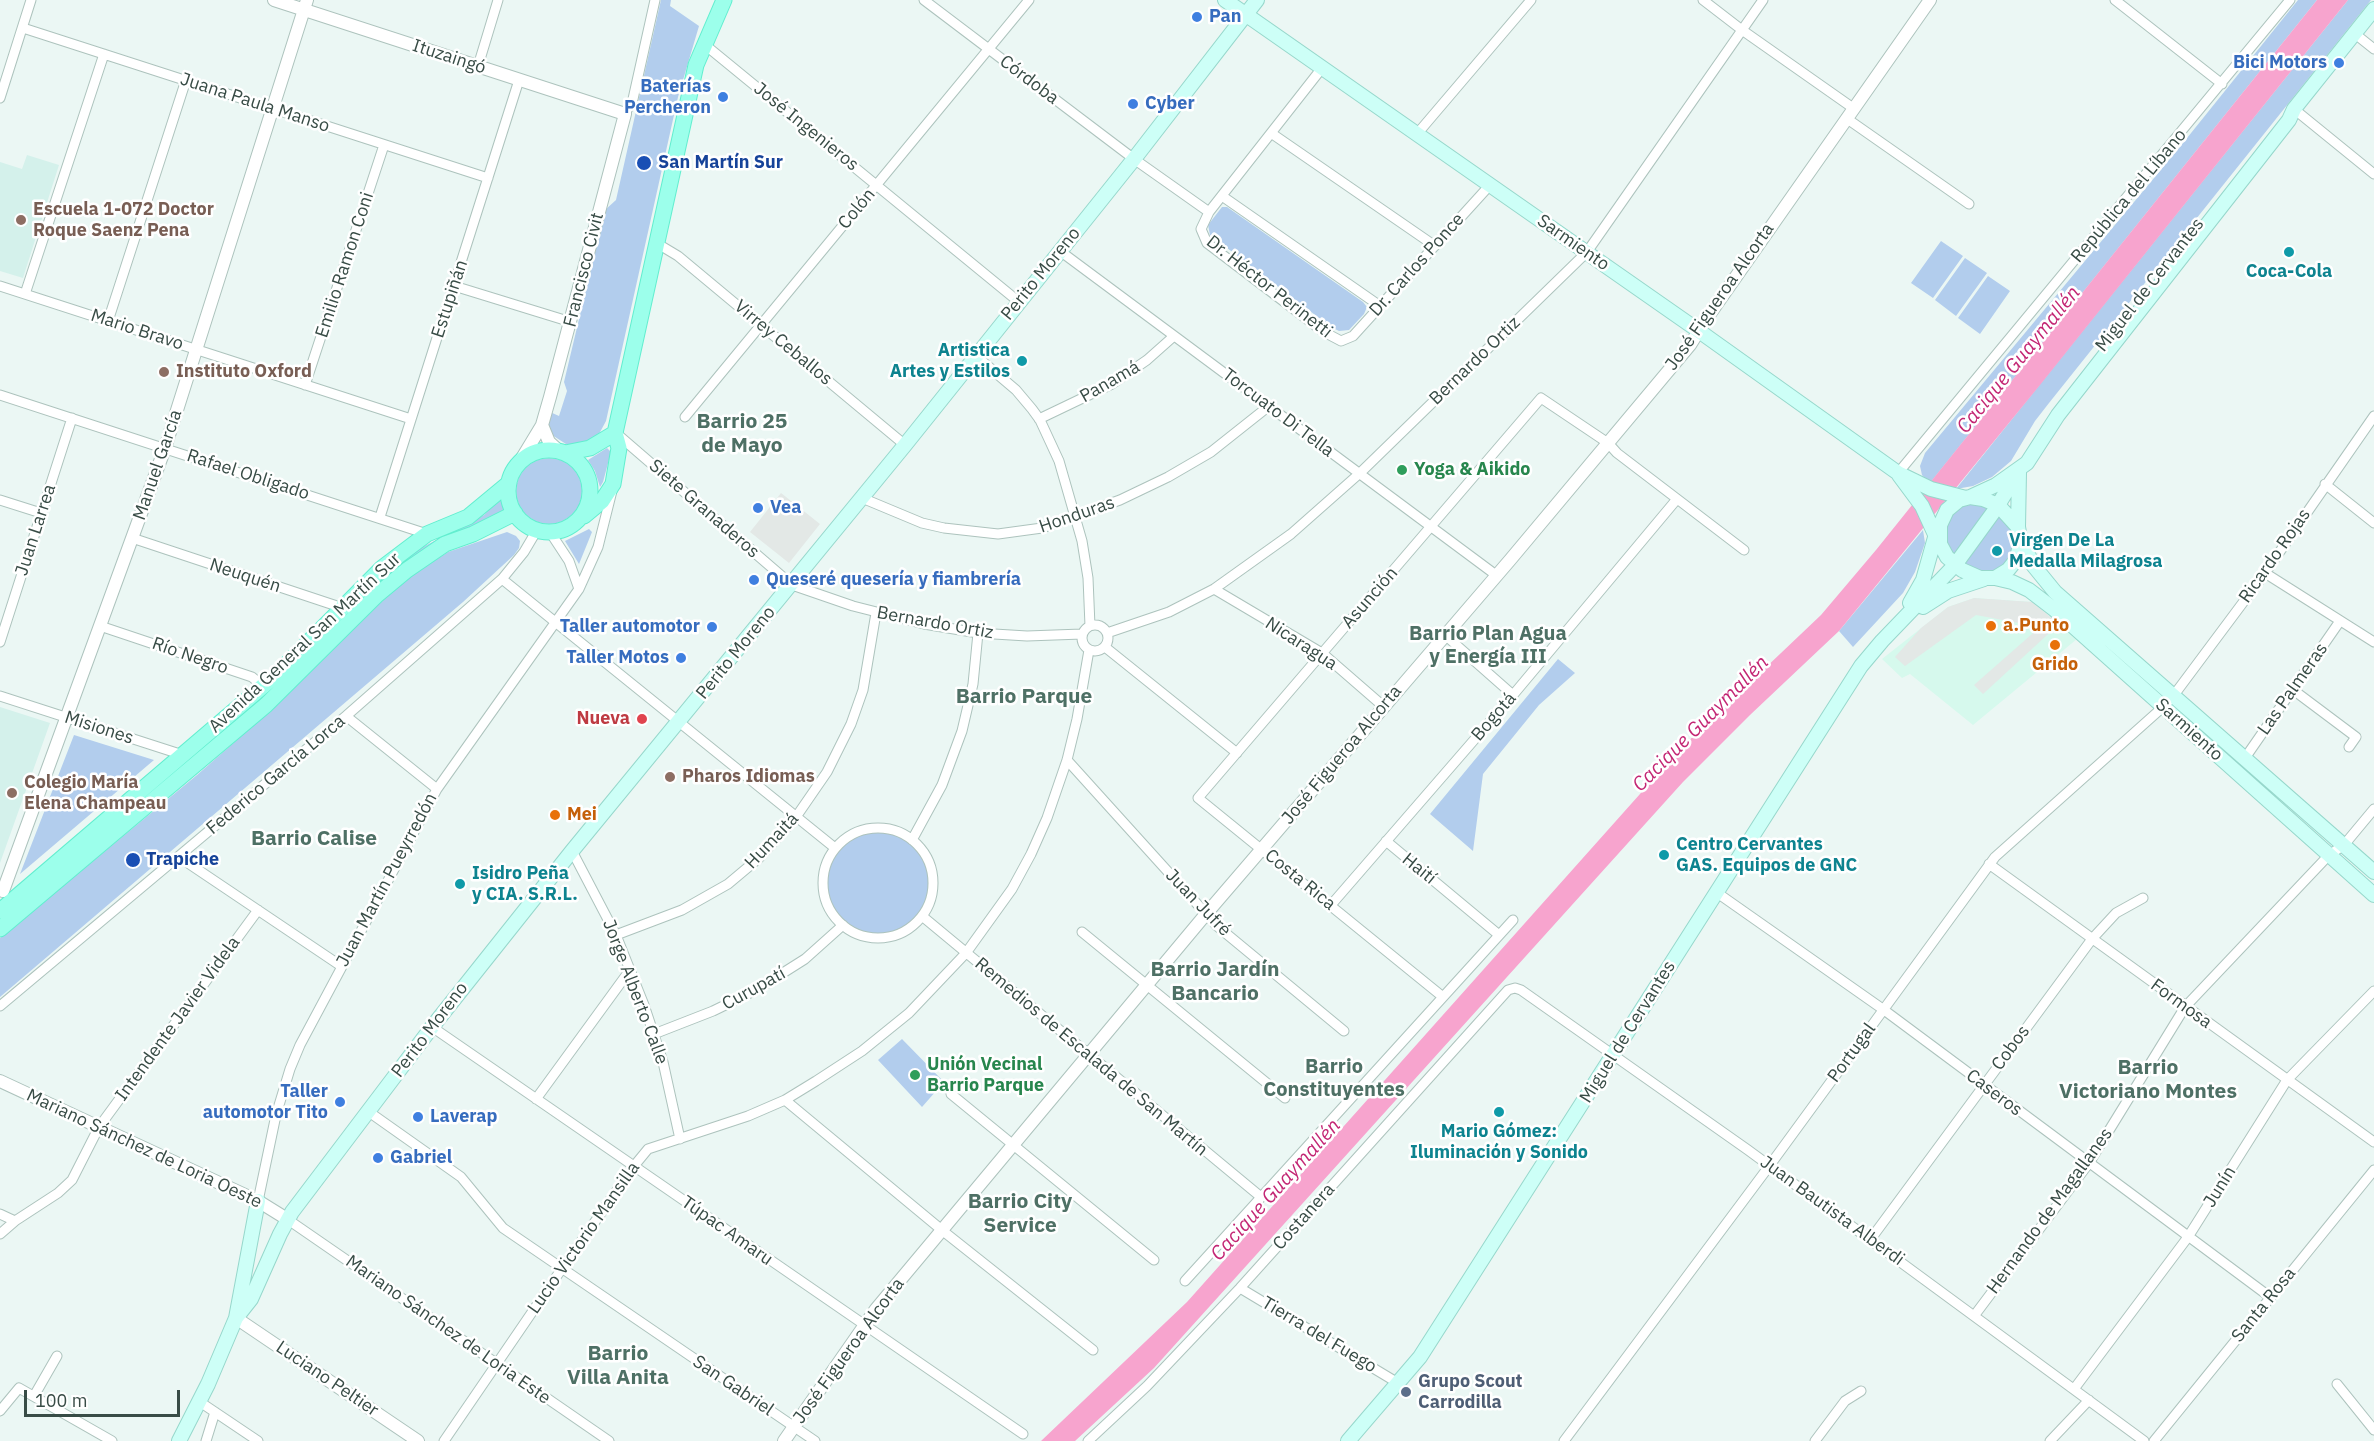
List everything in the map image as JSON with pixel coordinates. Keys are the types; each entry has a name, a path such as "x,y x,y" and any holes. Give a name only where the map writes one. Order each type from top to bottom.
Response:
{"main road":[{"path":"519,463 529,455 541,451 562,452 590,448 615,433 696,65 724,0"},
{"name":"Sarmiento","path":"1225,0 1587,252 1898,473 1926,487 1951,495 1968,497"},
{"name":"Perito Moreno","path":"236,1318 251,1299 287,1219 432,1027 572,851 905,445 1134,159 1257,0"},
{"name":"Miguel de Cervantes","path":"1903,618 1905,610 1923,580 1935,533 1951,507 1996,485 2027,463 2058,415 2374,9"},
{"name":"Juan Martín Pueyrredón","path":"614,484 619,448 615,433"},
{"path":"562,452 582,467 590,487 587,505 578,520"},
{"name":"Francisco Civit","path":"509,483 519,463"},
{"path":"1990,579 2008,570 2016,560 2020,548 2019,469"},
{"name":"Miguel de Cervantes","path":"1348,1441 1420,1357 1861,666 1903,618 1955,565 1998,505 2019,469"},
{"name":"Sarmiento","path":"1898,473 1917,499 1944,553 1955,565 1969,574 2012,582 2036,594 2374,895"},
{"path":"509,483 509,497 515,513 524,523 543,531 570,526 602,501 614,484"},
{"name":"Avenida General San Martín Sur","path":"268,692 342,608 382,568 427,534 468,517 509,483"},
{"path":"1968,497 1983,499 1998,505 2019,532"},
{"name":"Avenida General San Martín Sur","path":"0,911 10,897 188,761 407,570 436,549 515,513"},
{"name":"Sarmiento","path":"2019,532 2033,565 2055,592 2374,872"},
{"name":"Miguel de Cervantes","path":"1903,618 1911,617 1948,591 1990,579"},
{"name":"Avenida General San Martín Sur","path":"0,929 10,897"},
{"name":"Perito Moreno","path":"179,1441 200,1402 236,1318 258,1201"}],"street":[{"path":"0,98 31,0"},
{"name":"Ituzaingó","path":"274,0 306,5 478,66 625,114"},
{"path":"478,66 498,0"},
{"path":"625,114 633,99 655,0"},
{"name":"Córdoba","path":"924,0 1134,159"},
{"name":"Colón","path":"685,417 1029,0"},
{"path":"1417,134 1531,0"},
{"path":"1703,0 1968,204"},
{"name":"Bernardo Ortiz","path":"1107,633 1169,612 1214,589 1291,534 1360,473 1587,252 1763,0"},
{"name":"José Figueroa Alcorta","path":"784,1441 864,1325 1146,985 1690,345 1930,0"},
{"path":"2115,0 2222,84"},
{"name":"República del Líbano","path":"1898,473 2290,0"},
{"name":"Manuel García","path":"10,897 66,717 165,448 306,5"},
{"name":"Juana Paula Manso","path":"23,28 488,178"},
{"path":"2354,33 2374,49"},
{"name":"José Ingenieros","path":"704,44 1019,302"},
{"path":"25,294 104,54"},
{"path":"1209,212 1322,68"},
{"path":"108,321 186,80"},
{"name":"Estupiñán","path":"380,517 519,80"},
{"path":"2294,109 2374,174"},
{"name":"Francisco Civit","path":"519,463 542,425 572,322 598,212 608,184 625,114"},
{"path":"1271,133 1435,246"},
{"name":"Emilio Ramon Coni","path":"305,385 384,145"},
{"name":"Dr. Héctor Perinetti","path":"1134,159 1209,212 1201,230 1208,243 1324,332 1341,341"},
{"name":"Dr. Carlos Ponce","path":"1341,341 1353,336 1490,185"},
{"path":"1222,196 1380,306"},
{"name":"Virrey Ceballos","path":"658,244 678,256 905,445"},
{"name":"Torcuato Di Tella","path":"1060,251 1496,575"},
{"name":"Mario Bravo","path":"0,286 411,419"},
{"path":"454,286 572,322"},
{"name":"Panamá","path":"1039,419 1112,384 1147,360 1174,336"},
{"path":"976,356 1016,390 1039,419 1059,461 1077,517 1087,566 1090,626 1082,634 1083,642 1089,650 1097,651 1105,647 1108,641 1107,633 1102,627 1090,626"},
{"name":"Rafael Obligado","path":"0,395 427,534"},
{"name":"Asunción","path":"1198,798 1541,398 1608,443"},
{"name":"Honduras","path":"862,498 922,523 969,532 998,534 1029,531 1077,517 1120,500 1190,465 1240,431 1269,406"},
{"name":"Ricardo Rojas","path":"2174,695 2265,573 2374,416"},
{"name":"Juan Larrea","path":"0,642 72,418"},
{"path":"542,425 549,442 562,452"},
{"name":"Siete Granaderos","path":"615,433 792,585"},
{"path":"1608,443 1617,453 1744,550"},
{"name":"Juan Martín Pueyrredón","path":"258,1201 274,1124 290,1069 341,966 437,789 579,589 602,533 614,484"},
{"path":"2325,484 2374,523"},
{"name":"Bogotá","path":"1331,905 1677,499"},
{"path":"0,500 42,513"},
{"path":"543,531 569,561 579,589"},
{"name":"Federico García Lorca","path":"0,1006 346,716 502,579 543,531"},
{"name":"Neuquén","path":"132,538 358,614"},
{"path":"2265,573 2374,642"},
{"path":"502,579 835,848"},
{"name":"Bernardo Ortiz","path":"792,585 876,613 978,633 1027,636 1082,634"},
{"name":"Nicaragua","path":"1214,589 1322,653 1383,706"},
{"name":"Humaitá","path":"616,935 666,917 728,884 759,858 796,817 827,772 851,724 863,690 876,613"},
{"name":"Las Palmeras","path":"2245,758 2340,621"},
{"name":"Río Negro","path":"100,626 252,677 268,692"},
{"path":"912,840 942,785 962,731 973,684 978,633"},
{"path":"1444,635 1513,694"},
{"path":"1105,647 1237,753"},
{"name":"Lucio Victorio Mansilla","path":"444,1441 648,1149 728,1124 785,1100 846,1062 894,1026 966,953 1022,872 1047,818 1067,759 1082,699 1089,650"},
{"path":"2292,689 2356,737 2349,747"},
{"name":"Portugal","path":"1564,1441 1770,1165 2000,850 2174,695"},
{"name":"Misiones","path":"0,696 188,761"},
{"path":"346,716 437,789"},
{"name":"Juan Jufré","path":"1067,759 1217,926 1344,1031"},
{"name":"Costa Rica","path":"1198,798 1443,997"},
{"name":"Hernando de Magallanes","path":"1974,1316 2089,1163 2185,1007 2329,855 2344,845 2374,809"},
{"path":"880,828 897,831 912,840 926,856 933,876 931,897 922,916 909,928 893,936 876,938 858,934 843,925 828,905 823,880 826,863 835,848 848,837 863,829 880,828"},
{"name":"Haití","path":"1386,841 1499,935"},
{"name":"Jorge Alberto Calle","path":"572,851 616,935 630,970 654,1034 669,1087 680,1139"},
{"path":"179,857 341,966"},
{"name":"Formosa","path":"1989,864 2374,1142"},
{"name":"Caseros","path":"1716,892 1884,1010 2270,1296"},
{"name":"Cobos","path":"1869,1239 2092,939 2116,913 2143,898"},
{"name":"Intendente Javier Videla","path":"0,1234 15,1221 58,1193 72,1180 99,1127 258,910"},
{"name":"Remedios de Escalada de San Martín","path":"922,916 1261,1197"},
{"path":"1185,1281 1513,920"},
{"name":"Curupatí","path":"654,1034 713,1011 756,990 805,959 843,925"},
{"path":"1082,932 1285,1098"},
{"path":"536,1099 630,970"},
{"name":"Juan Bautista Alberdi","path":"1515,988 1615,1054 1770,1165 2144,1441"},
{"name":"Costanera","path":"1088,1441 1147,1386 1240,1288 1508,990 1515,988"},
{"name":"Junín","path":"2074,1389 2188,1237 2287,1080 2374,991"},
{"name":"Túpac Amaru","path":"432,1027 1023,1434"},
{"name":"Mariano Sánchez de Loria Oeste","path":"0,1081 258,1201 287,1219"},
{"path":"951,1094 1154,1260"},
{"path":"785,1100 943,1231 1093,1350"},
{"name":"San Gabriel","path":"369,1112 461,1177 503,1228 815,1441"},
{"name":"Santa Rosa","path":"2154,1441 2374,1170"},
{"path":"0,1214 15,1221"},
{"name":"Mariano Sánchez de Loria Este","path":"287,1219 609,1441"},
{"name":"Tierra del Fuego","path":"1240,1288 1398,1383"},
{"name":"Luciano Peltier","path":"236,1318 418,1441"},
{"path":"33,1396 57,1356"},
{"path":"2337,1384 2374,1430"},
{"path":"0,1411 19,1388 112,1441"},
{"path":"1815,1441 1845,1401 1861,1391"},
{"path":"2050,1441 2089,1400"},
{"path":"200,1402 258,1441"},
{"path":"206,1441 215,1412"}],"shaded area":[{"path":"661,0 671,0 670,6 699,26 678,97 606,421 599,434 588,441 572,445 566,444 552,435 547,428 550,412 559,416 567,391 564,382 605,210 616,200"},
{"path":"2298,0 2317,0 1930,483 1926,480 1920,466 1925,453 2179,148"},
{"path":"2317,0 2348,0 2040,385 1839,631 1683,782 1154,1368 1075,1441 1041,1441 1187,1302 1681,748 1821,615 1876,550"},
{"path":"2348,0 2371,0 2049,403 2035,421 2011,461 1992,477 1973,486 1956,489"},
{"name":"Escuela 1-072 Doctor Roque Saenz Pena","path":"27,155 59,165 23,278 0,271 0,162 22,169"},
{"path":"1222,207 1227,207 1363,302 1367,307 1364,314 1349,330 1339,331 1331,327 1210,235 1208,225"},
{"path":"1941,241 1963,256 1933,298 1911,283"},
{"path":"1965,258 1987,273 1956,316 1935,300"},
{"path":"1988,276 2010,291 1980,334 1958,318"},
{"path":"607,448 611,452 600,487 595,471 588,460"},
{"path":"549,458 562,460 577,473 582,491 580,504 567,519 549,524 536,522 521,509 516,491 518,478 531,463"},
{"path":"781,493 820,524 789,563 750,532"},
{"path":"502,497 509,516 367,595 366,593 419,549 484,515"},
{"path":"1977,504 1990,508 1954,555 1947,541 1947,524 1954,512 1962,506"},
{"path":"1999,514 2012,529 2016,542 2008,563 1993,572 1985,573 1963,564"},
{"path":"589,529 592,532 579,564 565,541"},
{"path":"1923,530 1925,543 1915,572 1903,593 1853,647 1839,631"},
{"path":"507,532 516,536 520,541 519,548 463,602 0,997 0,938 197,775 278,704 360,621 409,577 448,552"},
{"path":"1974,598 2032,602 2077,639 1973,725 1910,674 1902,678 1882,659 1948,607"},
{"path":"1974,598 2032,602 2059,624 1983,694 1974,685 2040,627 1976,615 1905,666 1895,657 1921,628 1948,607"},
{"path":"1558,659 1575,673 1539,705 1483,774 1473,851 1430,814"},
{"name":"Colegio María Elena Champeau","path":"0,707 50,723 0,863"},
{"path":"74,735 154,760 20,874"},
{"path":"878,828 899,832 917,844 929,862 933,883 929,904 917,922 899,934 878,938 857,934 839,922 827,904 823,883 827,862 839,844 857,832"},
{"name":"Unión Vecinal Barrio Parque","path":"902,1039 944,1082 922,1107 878,1060"}],"place":[{"name":"Pan","path":"1197,17"},
{"name":"Bici Motors","path":"2339,63"},
{"name":"Baterías Percheron","path":"723,97"},
{"name":"Cyber","path":"1133,104"},
{"name":"San Martín Sur","path":"644,163"},
{"name":"Escuela 1-072 Doctor Roque Saenz Pena","path":"21,220"},
{"name":"Coca-Cola","path":"2289,252"},
{"name":"Artistica Artes y Estilos","path":"1022,361"},
{"name":"Instituto Oxford","path":"164,372"},
{"name":"Yoga & Aikido","path":"1402,470"},
{"name":"Vea","path":"758,508"},
{"name":"Virgen De La Medalla Milagrosa","path":"1997,551"},
{"name":"Queseré quesería y fiambrería","path":"754,580"},
{"name":"a.Punto","path":"1991,626"},
{"name":"Taller automotor","path":"712,627"},
{"name":"Grido","path":"2055,645"},
{"name":"Taller Motos","path":"681,658"},
{"name":"Nueva","path":"642,719"},
{"name":"Pharos Idiomas","path":"670,777"},
{"name":"Colegio María Elena Champeau","path":"12,793"},
{"name":"Mei","path":"555,815"},
{"name":"Centro Cervantes GAS. Equipos de GNC","path":"1664,855"},
{"name":"Trapiche","path":"133,860"},
{"name":"Isidro Peña y CIA. S.R.L.","path":"460,884"},
{"name":"Unión Vecinal Barrio Parque","path":"915,1075"},
{"name":"Taller automotor Tito","path":"340,1102"},
{"name":"Mario Gómez: Iluminación y Sonido","path":"1499,1112"},
{"name":"Laverap","path":"418,1117"},
{"name":"Gabriel","path":"378,1158"},
{"name":"Grupo Scout Carrodilla","path":"1406,1392"}],"district":[{"name":"Barrio 25 de Mayo","path":"742,434"},
{"name":"Barrio Plan Agua y Energía III","path":"1488,646"},
{"name":"Barrio Parque","path":"1024,697"},
{"name":"Barrio Calise","path":"314,839"},
{"name":"Barrio Jardín Bancario","path":"1215,982"},
{"name":"Barrio Constituyentes","path":"1334,1078"},
{"name":"Barrio Victoriano Montes","path":"2148,1080"},
{"name":"Barrio City Service","path":"1020,1214"},
{"name":"Barrio Villa Anita","path":"618,1366"}],"water label":[{"name":"Cacique Guaymallén","path":"2019,360"},
{"name":"Cacique Guaymallén","path":"1701,724"},
{"name":"Cacique Guaymallén","path":"1276,1190"}]}
